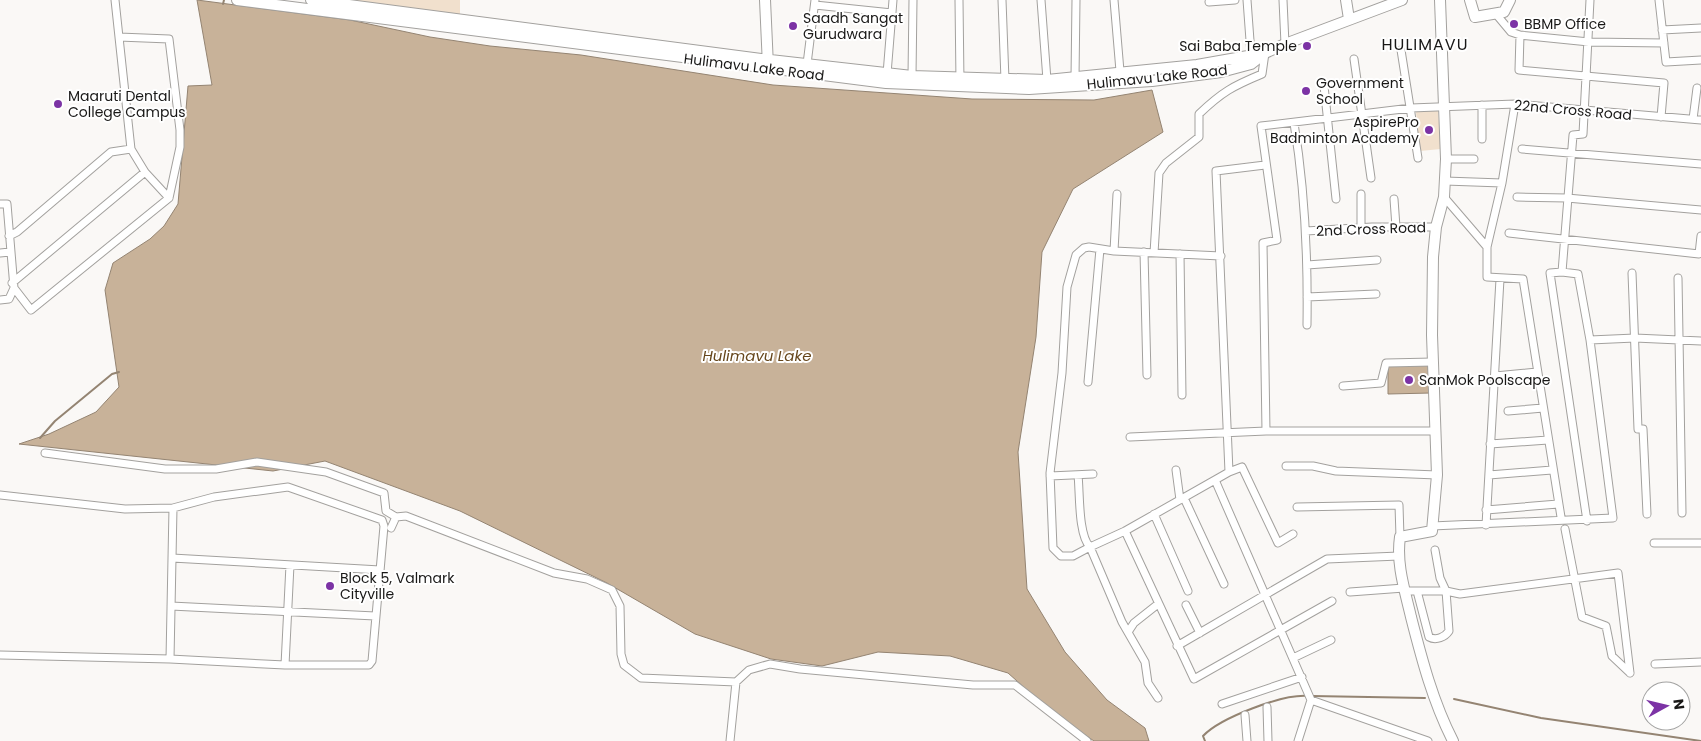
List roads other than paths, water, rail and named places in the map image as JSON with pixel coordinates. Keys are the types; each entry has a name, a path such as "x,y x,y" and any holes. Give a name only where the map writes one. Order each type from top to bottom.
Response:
{"main road":[{"name":"Hulimavu Lake Road","path":"239,0 765,64 807,64 960,83 1029,89 1121,78 1265,53"},
{"name":"Hulimavu Lake Road","path":"311,0 765,64 886,83 960,83 1005,80 1121,78 1221,72 1251,64 1265,53 1285,44 1402,0"},
{"path":"759,0 765,64"},
{"path":"765,0 765,64"},
{"path":"1346,0 1348,19"},
{"path":"1440,0 1446,159 1444,197 1436,227 1433,256 1433,362 1437,476 1432,532 1400,538 1399,556 1404,590 1436,703 1453,741"},
{"path":"1470,0 1474,17 1504,12 1510,0"}],"street":[{"path":"115,0 131,149 145,172 169,198"},
{"path":"887,74 892,0"},
{"path":"912,76 913,0"},
{"path":"959,0 960,83"},
{"path":"1002,0 1005,80"},
{"path":"1041,0 1046,80"},
{"path":"1075,78 1076,0"},
{"path":"1114,0 1121,78"},
{"path":"1209,2 1235,0"},
{"path":"1247,0 1251,54"},
{"path":"1283,0 1285,44"},
{"path":"1562,272 1573,135 1583,134 1590,0"},
{"path":"1659,0 1666,62 1701,60"},
{"path":"807,64 815,3 892,13"},
{"path":"1496,14 1511,32 1520,35 1589,42 1664,43"},
{"path":"1662,30 1701,28"},
{"path":"1520,35 1519,70 1587,74 1664,83 1661,117"},
{"path":"13,286 31,310 169,198 180,147 180,130 169,39 118,37"},
{"path":"1401,50 1418,158"},
{"path":"1154,253 1159,173 1166,163 1199,137 1199,114 1216,97 1231,86 1262,74 1265,53"},
{"path":"1354,60 1371,178"},
{"path":"1324,86 1336,198"},
{"path":"1693,119 1697,88"},
{"path":"1516,104 1502,183 1487,247 1487,277 1524,279 1552,470 1561,517"},
{"name":"22nd Cross Road","path":"1265,165 1261,126 1411,108 1516,104 1701,120"},
{"path":"1482,105 1482,139"},
{"path":"1294,123 1302,170 1306,231 1307,325"},
{"path":"9,236 17,232 110,152 131,149"},
{"path":"1522,149 1701,164"},
{"path":"1446,159 1474,159"},
{"path":"1229,472 1229,432 1216,171 1265,165 1277,240 1263,242 1266,431"},
{"path":"13,286 145,172"},
{"path":"1445,181 1502,183"},
{"path":"1114,252 1117,194"},
{"path":"1361,194 1361,228"},
{"path":"1444,197 1487,247"},
{"path":"1517,197 1567,198 1701,210"},
{"path":"1394,199 1396,227"},
{"path":"0,204 7,204 13,286 10,299 0,300"},
{"name":"2nd Cross Road","path":"1306,231 1436,227"},
{"path":"1509,233 1699,254 1701,236"},
{"path":"1221,256 1114,252 1090,247 1080,251 1071,268 1068,287 1062,373 1050,476 1053,548 1057,554 1073,556 1125,531 1229,472 1242,467 1278,542 1294,534"},
{"path":"1088,382 1100,249"},
{"path":"0,253 10,252"},
{"path":"1144,252 1147,375"},
{"path":"1180,254 1182,395"},
{"path":"1307,266 1377,260"},
{"path":"1432,526 1587,521 1613,518 1590,340 1578,274 1562,272 1550,274 1587,521"},
{"path":"1632,273 1638,429 1643,429 1647,514"},
{"path":"1486,525 1500,278"},
{"path":"1678,278 1682,512"},
{"path":"1307,297 1376,294"},
{"path":"1590,340 1635,338 1701,341"},
{"path":"1343,386 1381,384 1386,363 1433,362"},
{"path":"1495,376 1537,372"},
{"path":"1508,411 1543,408"},
{"path":"1130,437 1266,431 1435,431"},
{"path":"1490,444 1548,440"},
{"path":"45,453 165,470 216,469 257,462 326,472 384,493 386,511 396,517 406,516 554,573 587,579 607,587 616,596 620,606 621,654 624,665 641,678 736,682"},
{"path":"1286,466 1313,466 1336,471 1437,476"},
{"path":"1176,470 1182,499 1224,584"},
{"path":"1489,476 1552,470"},
{"path":"1050,476 1092,474"},
{"path":"1078,475 1082,523 1087,544 1128,632 1145,662 1148,683 1158,698"},
{"path":"1215,480 1310,697 1298,741"},
{"path":"0,495 125,509 173,508 214,497 282,488 292,489 382,520 384,526 372,661 369,665 285,665 170,659 0,655"},
{"path":"1486,510 1558,504"},
{"path":"1297,508 1399,505 1400,538"},
{"path":"170,659 173,508"},
{"path":"1154,514 1188,592"},
{"path":"392,528 396,517"},
{"path":"1350,592 1404,590 1446,591 1460,594 1524,587 1576,579 1618,573 1630,673 1612,656 1606,626 1582,616 1576,579 1565,529"},
{"path":"1125,531 1194,679 1332,600"},
{"path":"1654,542 1701,543"},
{"path":"1417,591 1429,637 1434,639 1441,638 1449,631 1446,591 1440,578 1435,550"},
{"path":"1177,646 1327,559 1399,556"},
{"path":"172,558 380,570"},
{"path":"285,665 290,565"},
{"path":"1128,632 1134,623 1158,604"},
{"path":"1186,604 1200,633"},
{"path":"171,606 375,616"},
{"path":"1293,658 1331,640"},
{"path":"1655,664 1701,662"},
{"path":"730,741 736,682 749,670 770,664 800,669 973,685 1015,685 1087,741"},
{"path":"1222,704 1302,677"},
{"path":"1310,697 1428,741"},
{"path":"1267,707 1268,741"},
{"path":"1245,715 1247,741"}],"water":[{"name":"Hulimavu Lake","path":"197,0 350,20 430,37 490,46 581,55 773,85 972,99 1094,100 1152,90 1163,132 1073,189 1042,252 1036,337 1018,452 1027,589 1065,652 1107,700 1145,728 1149,741 1094,741 1053,713 1008,673 950,656 878,652 822,666 771,659 695,634 607,583 460,511 325,461 273,471 19,444 49,434 96,412 119,387 105,290 113,263 150,239 164,226 178,204 188,86 212,85"},
{"name":"SanMok Poolscape","path":"1430,364 1431,393 1388,394 1388,366"}],"waterway":[{"path":"223,4 224,0"},
{"path":"40,438 55,421 112,374 119,372"},
{"path":"1205,741 1203,736 1211,729 1237,715 1268,703 1297,696 1308,696"},
{"path":"1312,696 1425,698"},
{"path":"1454,699 1541,718 1701,741"}],"place":[{"name":"BBMP Office","path":"1514,24"},
{"name":"Saadh Sangat Gurudwara","path":"793,26"},
{"name":"Sai Baba Temple","path":"1307,46"},
{"name":"Government School","path":"1306,91"},
{"name":"Maaruti Dental College Campus","path":"58,104"},
{"name":"AspirePro Badminton Academy","path":"1429,130"},
{"name":"SanMok Poolscape","path":"1409,380"},
{"name":"Block 5, Valmark Cityville","path":"330,586"}],"district":[{"name":"HULIMAVU","path":"1425,44"}]}
